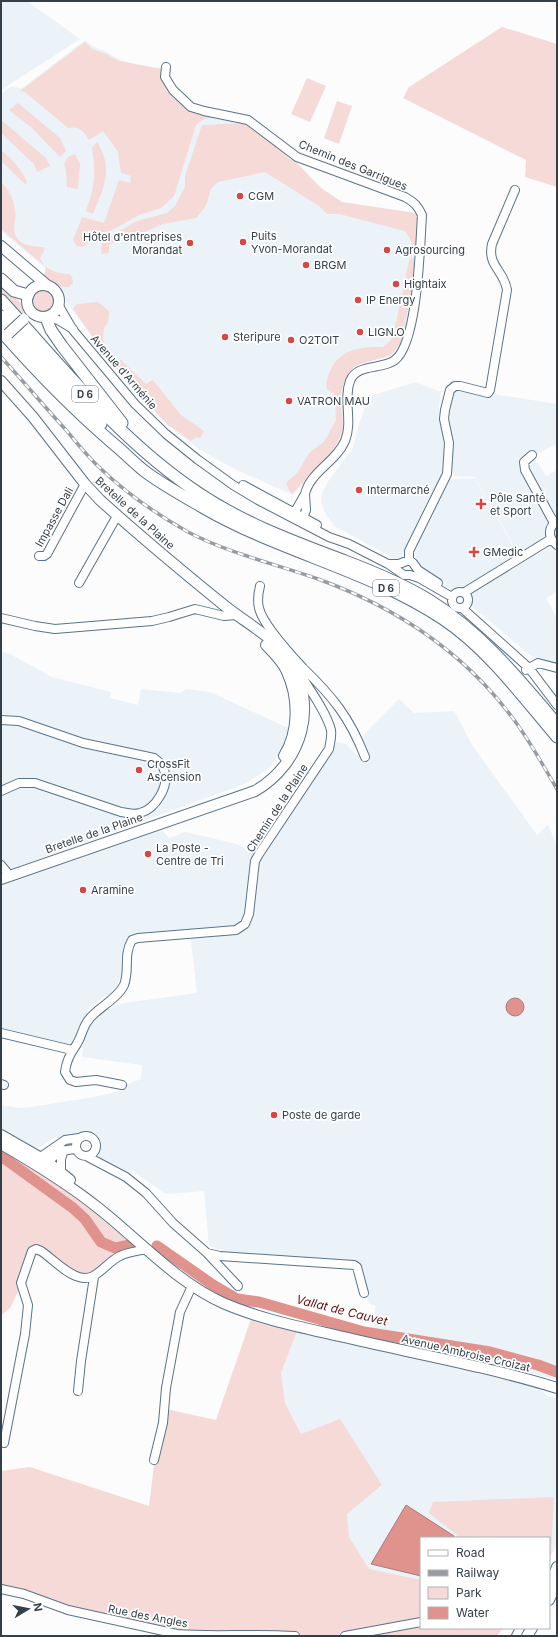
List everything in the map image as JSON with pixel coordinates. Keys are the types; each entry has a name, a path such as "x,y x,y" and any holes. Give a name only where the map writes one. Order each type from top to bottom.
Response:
{"highway":[{"path":"1,279 14,291 30,293"},
{"name":"D 6","path":"1,300 91,402 136,445 178,478 201,495 254,524 394,581 429,600 462,623 485,643 503,661 557,724"},
{"name":"D 6","path":"1,316 53,374 119,443 179,492 231,523 273,543 395,592 420,604 444,620 471,642 493,664 557,737"},
{"path":"48,317 51,330 113,413 131,433 178,478"},
{"path":"4,337 64,398 106,437 147,473 179,492"}],"main road":[{"path":"1,246 48,286 54,288 60,299 56,312 48,317 28,316 4,337"},
{"path":"28,269 32,277 30,293 27,301 28,316"},
{"path":"30,293 36,287 48,286"},
{"name":"Bretelle de la Plaine","path":"1,381 33,417 85,484 117,516 236,615 274,643 287,656 297,672 303,695 304,712 300,740 291,757 276,776 255,790 5,878"},
{"name":"Avenue Ambroise Croizat","path":"1,1135 41,1163 97,1206 192,1286 222,1302 274,1321 493,1371 557,1388"},
{"name":"Avenue Ambroise Croizat","path":"1,1144 61,1172 97,1206"},
{"path":"550,1584 557,1567"},
{"path":"550,1598 557,1581"}],"street":[{"name":"Chemin des Garrigues","path":"166,67 165,77 173,90 191,107 248,120 254,123 297,157 405,197 419,208 422,215 416,301 406,345 402,353 395,360 386,365 365,369 356,373 350,380 347,406 347,434 345,442 340,450 312,480 293,515"},
{"path":"453,596 419,578 410,575 414,572 408,563 409,551 447,474 449,443 444,419 450,390 455,386 460,386 488,393 490,390 507,290 506,281 493,262 490,253 492,244 515,190"},
{"name":"Avenue d'Arménie","path":"59,306 73,330 135,404 166,434 215,472 293,515 388,564 404,575 410,575"},
{"name":"Avenue d'Arménie","path":"48,317 58,320 73,330"},
{"path":"465,592 554,542 550,531 555,522 525,470 524,462 532,455"},
{"name":"Impasse Dali","path":"39,556 44,556 47,554 85,484"},
{"path":"303,520 306,510 305,494"},
{"path":"80,583 117,516"},
{"path":"401,572 399,567 408,563"},
{"path":"388,564 408,563 453,596"},
{"path":"260,586 258,599 260,613 297,672 326,690 345,714 357,736 365,757"},
{"path":"453,596 460,592 465,594 468,598 464,606"},
{"path":"453,596 452,602 454,606 464,606"},
{"path":"464,606 483,629 527,669 557,706"},
{"path":"1,618 35,626 62,628 152,621 195,608 224,616 236,615"},
{"path":"527,669 538,663 557,668"},
{"name":"Chemin de la Plaine","path":"72,1050 88,1020 124,986 126,977 127,951 132,940 138,938 236,930 241,928 244,924 248,914 255,861 329,749 331,741 331,732 327,720 297,672"},
{"path":"1,720 19,722 83,743 154,758 164,769 166,777 156,804 142,813 133,814 122,812 35,783 19,783 1,791"},
{"path":"1,865 5,878"},
{"path":"1,1033 72,1050 65,1072 70,1080 80,1082 96,1080 122,1084"},
{"path":"41,1163 65,1140 86,1136 89,1136 96,1143 95,1152 88,1157"},
{"path":"79,1138 76,1143 76,1149 79,1154 88,1157 126,1177 146,1193 173,1223 207,1253 238,1286"},
{"path":"41,1163 64,1150 76,1149"},
{"path":"61,1172 61,1159 64,1150"},
{"path":"4,1443 25,1334 28,1305 21,1283 32,1251 41,1251 66,1270 79,1277 88,1278 94,1277 112,1260 122,1255 147,1249"},
{"path":"207,1253 220,1256 354,1265 357,1267 364,1293"},
{"path":"78,1392 81,1361 94,1277"},
{"path":"154,1460 163,1423 166,1388 180,1312 192,1286"},
{"name":"Rue des Angles","path":"1,1589 24,1594 68,1610 177,1634 193,1636 296,1636"},
{"path":"345,1636 420,1622"}],"shaded area":[{"path":"1,1 27,1 80,39 1,90"},
{"path":"85,40 94,47 105,51 120,60 134,64 162,68 181,101 249,123 339,214 398,228 405,231 409,237 414,250 414,285 405,332 400,346 392,356 362,363 355,367 347,379 342,394 344,426 342,436 333,450 293,495 235,469 200,450 166,424 112,365 66,301 53,275 1,231 1,94 12,86 21,89"},
{"path":"451,379 493,394 557,404 557,444 533,456 546,476 557,470 557,547 551,546 522,560 475,477 454,476 450,463 443,403"},
{"path":"416,382 441,392 439,406 445,459 441,481 401,557 397,560 334,526 326,514 321,502 322,493 329,480 353,448 359,423 370,396"},
{"path":"475,478 522,562 550,547 557,549 557,592 546,598 557,619 556,664 531,656 472,606 469,602 468,594 460,587 452,590 418,566 414,549 449,479"},
{"path":"1,651 10,654 52,677 111,692 110,698 138,705 141,689 180,693 186,689 210,692 290,729 282,750 269,768 247,783 1,873"},
{"path":"399,699 414,713 454,711 472,745 537,835 548,825 557,846 557,1380 495,1364 435,1351 433,1348 434,1340 372,1327 376,1306 369,1304 360,1270 360,1263 228,1252 209,1246 204,1191 169,1194 164,1193 132,1170 128,1173 99,1159 98,1141 95,1132 52,1139 39,1148 34,1147 1,1128 1,1105 20,1108 94,1097 124,1090 123,1086 141,1079 142,1065 82,1057 85,1028 95,1015 108,1008 124,1003 197,993 190,933 248,927 260,859 337,742 346,744 360,759 369,756 363,735"},
{"path":"162,830 169,838 185,832 233,843 257,853 246,914 242,922 234,927 126,937 122,973 115,991 90,1006 75,1042 72,1045 67,1046 1,1030 1,886"},
{"path":"297,1331 537,1387 549,1397 555,1398 557,1394 557,1545 551,1555 550,1537 420,1537 420,1610 380,1623 349,1537 347,1513 382,1486 301,1434 285,1403 281,1373"}],"green space":[{"path":"502,27 557,44 557,187 525,177 526,160 403,98 409,87"},
{"path":"85,42 92,49 119,61 161,69 165,81 173,93 184,104 196,113 215,117 204,119 196,125 174,196 161,208 139,215 82,247 77,246 73,240 82,217 104,223 119,180 130,183 131,176 121,173 118,152 103,131 89,140 81,130 68,128 25,92 20,91"},
{"path":"307,78 326,86 310,122 291,114"},
{"path":"337,101 352,106 339,144 324,138"},
{"path":"18,103 60,138 66,151 60,157 31,127 9,110"},
{"path":"1,120 46,158 50,166 37,172 34,164 1,133"},
{"path":"249,123 290,159 295,161 321,188 342,202 416,213 419,219 416,252 405,231 339,214 327,214 319,206 265,172 218,182 211,189 206,206 196,218 163,224 135,236 123,238 109,245 109,253 101,254 102,241 137,221 167,213 175,206 185,187 185,176 202,125"},
{"path":"97,142 105,161 106,178 93,214 86,211 94,180 92,148"},
{"path":"1,150 19,168 27,182 25,184 1,161"},
{"path":"75,154 80,164 78,189 67,187 66,170 64,164 68,157"},
{"path":"1,182 10,194 13,201 15,209 14,227 17,237 20,241 28,245 43,247 45,249 40,258 42,262 45,266 52,270 69,274 72,277 73,283 69,287 57,287 44,276 46,267 1,229"},
{"path":"414,258 414,284 400,344 391,355 354,366 346,379 340,398 343,425 340,437 332,451 292,494 286,483 298,472 309,453 324,442 336,420 335,395 327,389 326,386 334,363 345,353 352,350 383,347 390,341 394,332 409,262 410,259"},
{"path":"1,284 23,305 25,312 21,314 1,292"},
{"path":"44,289 53,293 57,302 53,311 44,315 35,311 31,302 35,293"},
{"path":"98,302 109,311 103,338 104,343 111,355 118,360 121,360 146,384 153,380 181,415 204,431 200,438 196,437 191,441 167,424 112,364 73,309 77,304"},
{"path":"1,1149 67,1190 142,1253 114,1262 97,1279 36,1255 10,1308 1,1316"},
{"path":"251,1319 297,1331 281,1373 285,1403 301,1434 340,1419 382,1485 347,1514 349,1537 369,1569 420,1580 420,1629 502,1629 497,1636 162,1636 58,1611 18,1595 1,1592 1,1471 30,1467 149,1506 161,1408 216,1420"},
{"path":"554,1497 551,1555 550,1556 550,1537 456,1537 457,1535 429,1513 433,1502"}],"water":[{"path":"511,998 519,998 524,1003 522,1014 519,1016 511,1016 506,1011 506,1003"},
{"path":"406,1505 454,1536 420,1537 420,1576 371,1564"}],"waterway":[{"name":"Vallat de Cauvet","path":"1,1156 73,1208 85,1219 101,1242 115,1248 133,1244"},
{"name":"Vallat de Cauvet","path":"157,1246 213,1285 237,1299 259,1302 364,1332 490,1352 538,1365 557,1372"}],"railway":[{"path":"1,357 96,464 120,486 164,518 188,532 219,546 318,579 347,591 376,604 429,636 476,676 497,699 517,724 557,789"}],"place":[{"name":"CGM","path":"240,196"},
{"name":"Puits Yvon-Morandat","path":"243,242"},
{"name":"Hôtel d'entreprises Morandat","path":"190,243"},
{"name":"Agrosourcing","path":"387,250"},
{"name":"BRGM","path":"306,265"},
{"name":"Hightaix","path":"396,284"},
{"name":"IP Energy","path":"358,300"},
{"name":"LIGN.O","path":"360,332"},
{"name":"Steripure","path":"225,337"},
{"name":"O2TOIT","path":"291,340"},
{"name":"VATRON MAU","path":"289,401"},
{"name":"Intermarché","path":"359,490"},
{"name":"Pôle Santé et Sport","path":"481,504"},
{"name":"GMedic","path":"474,552"},
{"name":"CrossFit Ascension","path":"139,770"},
{"name":"La Poste - Centre de Tri","path":"148,854"},
{"name":"Aramine","path":"83,890"},
{"name":"Poste de garde","path":"274,1115"}]}
